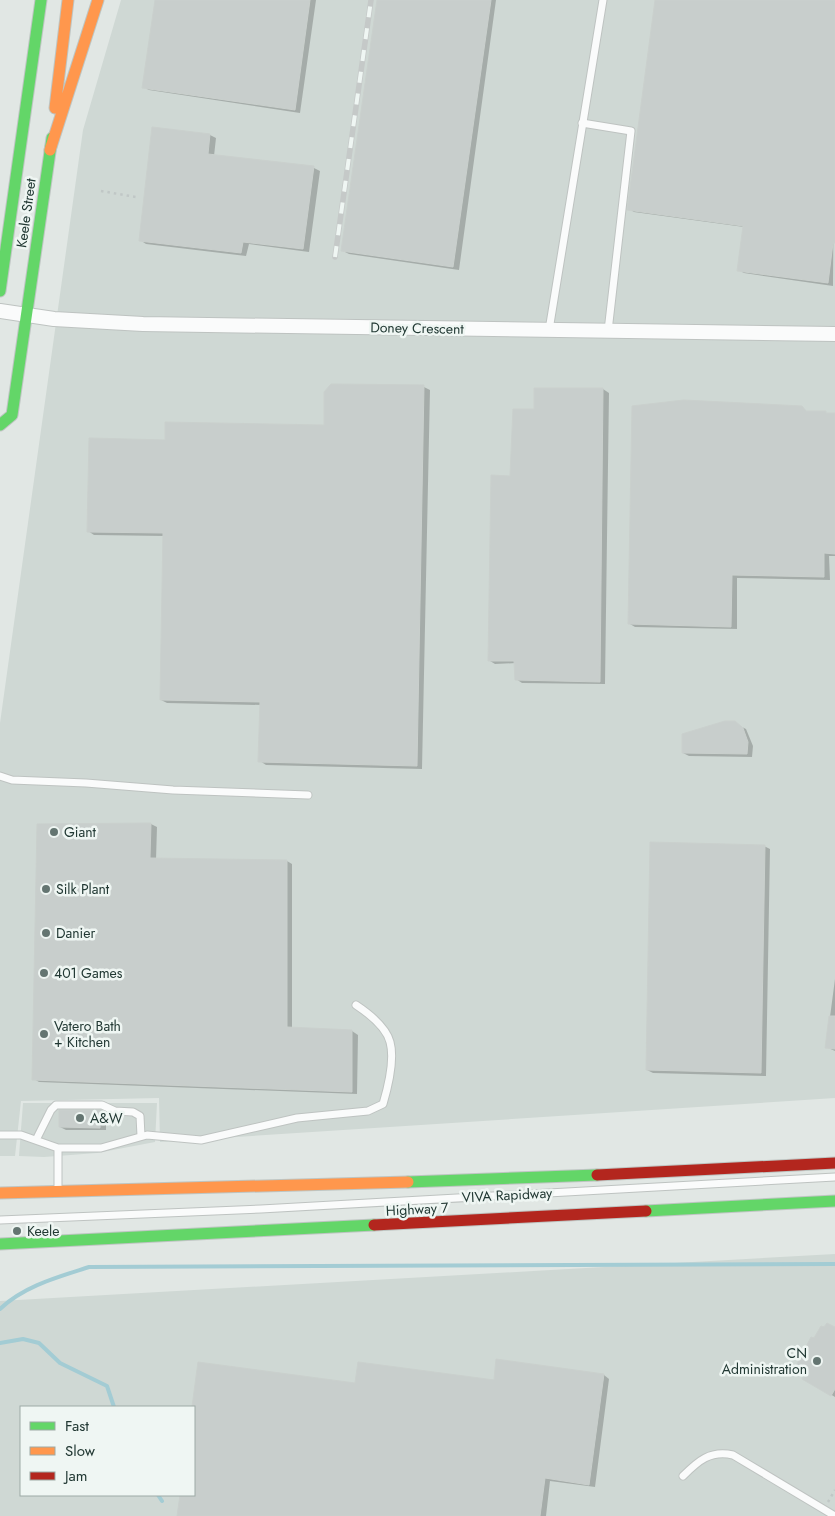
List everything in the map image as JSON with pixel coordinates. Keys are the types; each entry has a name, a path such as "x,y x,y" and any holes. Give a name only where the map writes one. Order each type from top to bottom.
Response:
{"main road":[{"name":"Keele Street","path":"0,291 41,0"},
{"name":"Keele Street","path":"0,426 12,415 50,150 68,0"},
{"path":"50,150 98,0"},
{"name":"Highway 7","path":"0,1192 526,1179 835,1163"},
{"name":"Highway 7","path":"0,1244 835,1201"}],"street":[{"name":"Doney Crescent","path":"0,311 26,316 143,324 835,334"}],"lane":[{"path":"549,330 603,0"},
{"path":"582,123 631,131 608,331"},
{"path":"0,776 12,780 86,783 173,790 308,794"},
{"path":"0,1135 21,1135 58,1148 101,1148 147,1134 201,1140 297,1118 368,1111 383,1104 390,1079 390,1042 372,1016 356,1005"},
{"path":"36,1140 51,1110 56,1105 102,1105 115,1111 133,1112 140,1116 141,1136"},
{"path":"58,1148 58,1192"},
{"name":"VIVA Rapidway","path":"0,1220 262,1209 835,1177"},
{"path":"683,1476 705,1457 726,1454 735,1457 835,1516"}],"path":[{"path":"101,191 136,197"}],"shaded area":[{"path":"121,0 835,0 835,1098 160,1142 159,1098 21,1101 15,1156 0,1156 0,723 83,130"},
{"path":"23,1103 157,1103 155,1142 97,1153 44,1157 19,1156"},
{"path":"835,1254 835,1516 0,1516 0,1301"}],"building":[{"path":"155,0 310,0 295,110 142,88"},
{"path":"377,0 491,0 453,267 341,251"},
{"path":"655,0 835,0 835,243 833,243 828,283 737,271 743,226 627,210"},
{"path":"152,127 210,134 208,154 314,166 303,249 243,242 241,253 139,241"},
{"path":"331,384 424,385 417,766 258,762 260,702 160,700 163,533 87,532 89,438 165,440 165,422 324,425 324,392"},
{"path":"534,388 603,388 600,682 515,680 514,661 488,661 491,475 510,476 513,409 534,409"},
{"path":"684,400 802,406 806,411 835,413 835,554 824,553 824,577 732,575 731,627 628,624 632,406"},
{"path":"725,721 735,721 743,728 748,742 747,754 682,753 682,734"},
{"path":"151,823 150,858 287,860 287,1027 352,1030 352,1092 32,1080 37,824"},
{"path":"650,842 765,845 761,1073 646,1070"},
{"path":"829,1016 835,1016 835,1049 825,1048"},
{"name":"A&W","path":"59,1110 101,1110 100,1128 59,1127"},
{"name":"CN Administration","path":"827,1323 835,1327 835,1389 831,1396 802,1379 805,1374 795,1368 811,1337 814,1338 821,1326 824,1327"},
{"path":"496,1359 604,1374 589,1485 545,1478 540,1516 177,1516 180,1496 195,1496 195,1406 192,1406 198,1362 355,1383 358,1362 494,1380"}],"waterway":[{"path":"0,1309 9,1301 31,1288 89,1267 835,1264"},
{"path":"0,1343 23,1339 39,1343 60,1363 107,1386 114,1406"},
{"path":"159,1496 162,1501"}],"railway":[{"path":"335,257 371,0"}],"traffic: fast":[{"path":"0,291 41,0"},
{"path":"0,425 12,415 52,138"},
{"path":"408,1182 597,1175"},
{"path":"646,1211 835,1201"},
{"path":"0,1244 374,1225"}],"traffic: slow":[{"path":"55,108 68,0"},
{"path":"50,150 98,0"},
{"path":"0,1193 408,1182"}],"traffic: jam":[{"path":"597,1175 835,1163"},
{"path":"374,1225 646,1211"}],"place":[{"name":"Giant","path":"54,832"},
{"name":"Silk Plant","path":"46,889"},
{"name":"Danier","path":"46,933"},
{"name":"401 Games","path":"44,973"},
{"name":"Vatero Bath + Kitchen","path":"44,1034"},
{"name":"A&W","path":"80,1118"},
{"name":"Keele","path":"17,1231"},
{"name":"CN Administration","path":"817,1361"}]}
